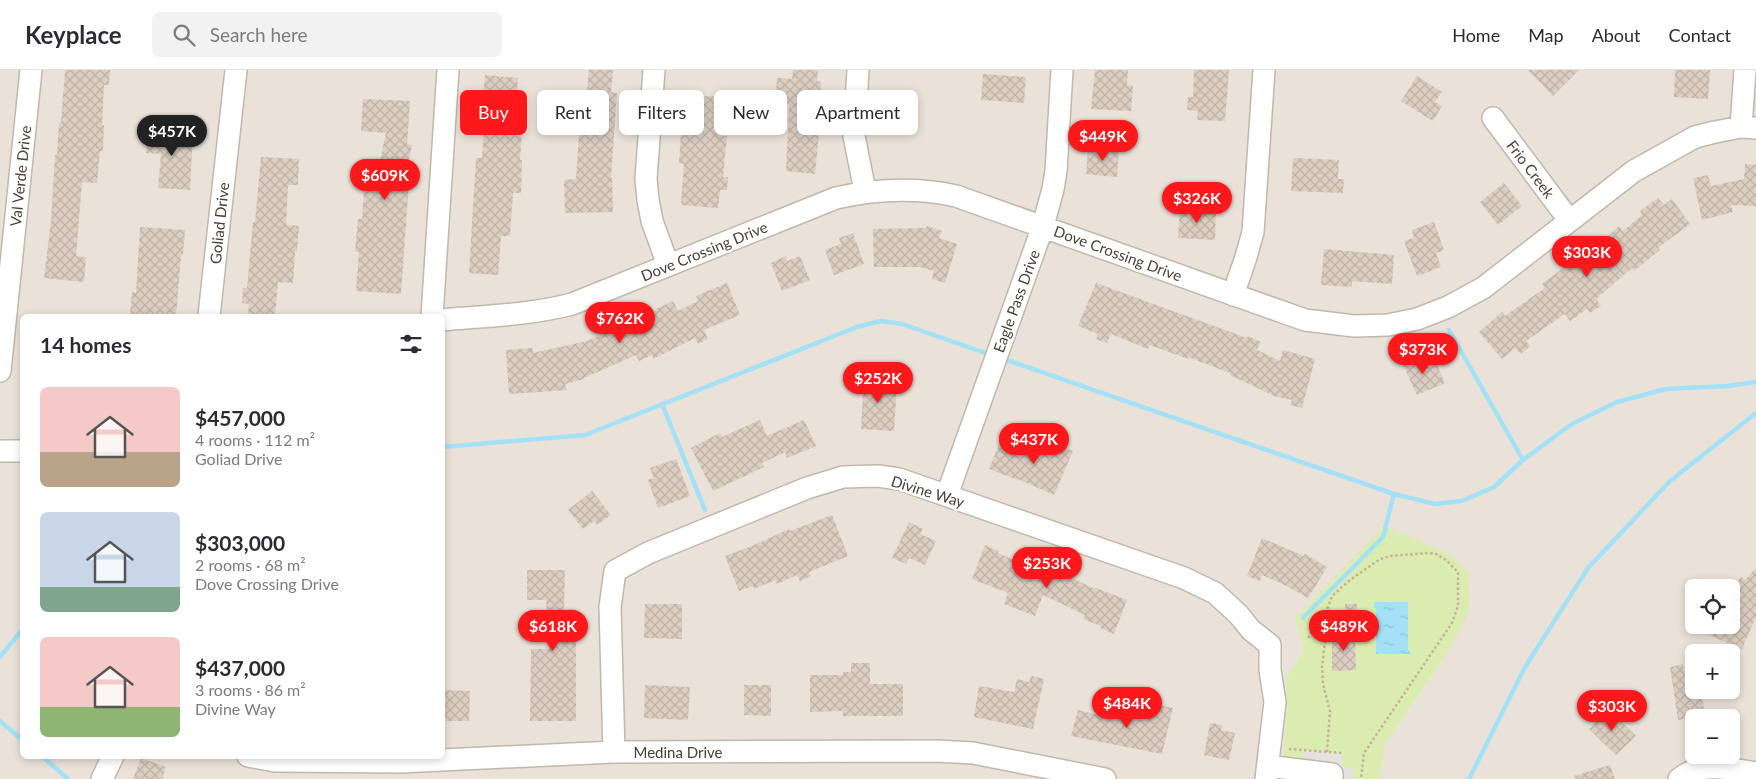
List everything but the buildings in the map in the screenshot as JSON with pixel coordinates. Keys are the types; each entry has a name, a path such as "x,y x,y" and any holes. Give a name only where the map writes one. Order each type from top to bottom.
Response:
{"street":[{"name":"Val Verde Drive","path":"0,371 31,70"},
{"name":"Goliad Drive","path":"209,314 236,70"},
{"path":"432,314 448,70"},
{"path":"654,70 646,179 652,220 668,265"},
{"path":"858,70 854,136 865,192"},
{"name":"Eagle Pass Drive","path":"946,496 1043,226 1056,171 1062,70"},
{"path":"1233,295 1253,232 1264,70"},
{"path":"1745,70 1749,128"},
{"name":"Frio Creek","path":"1493,118 1569,220"},
{"name":"Dove Crossing Drive","path":"445,320 520,314 572,304 836,198 865,192 907,190 934,191 956,196 1305,320 1354,326 1388,325 1417,319 1448,307 1484,288 1634,170 1684,142 1715,132 1749,128"},
{"path":"0,451 20,451"},
{"name":"Divine Way","path":"614,752 610,607 615,572 648,553 807,488 843,477 878,476 899,479 1184,578 1215,593 1238,614 1251,630 1270,645 1270,670 1275,702 1267,773"},
{"name":"Medina Drive","path":"445,758 614,752 936,751 973,753 1105,779"},
{"path":"102,779 112,759"},
{"name":"Medina Drive","path":"264,759 274,761 400,759"},
{"path":"1679,779 1686,773 1702,768 1756,773"},
{"path":"1267,773 1332,774 1332,779"}],"path":[{"path":"1308,638 1332,596 1350,580 1380,559 1390,556 1428,552 1446,560 1458,572 1458,606 1452,623 1364,753 1361,779"},
{"path":"1327,752 1330,711 1323,684 1322,667 1329,604"},
{"path":"1288,749 1343,753"}],"shaded area":[{"path":"0,70 1756,70 1756,779 1380,779 1385,744 1443,660 1294,619 1300,632 1303,650 1287,676 1282,779 0,779"},
{"path":"1304,751 1343,754 1342,767 1353,768 1353,779 1302,779"}],"green space":[{"path":"1384,526 1451,555 1468,572 1470,599 1468,615 1443,660 1385,744 1380,779 1282,779 1287,696 1286,681 1287,676 1303,650 1300,632 1294,620"}],"water":[{"path":"1374,602 1408,602 1408,650 1410,650 1410,654 1376,654 1376,608 1374,608"}],"waterway":[{"path":"445,447 585,435 857,327 881,321 902,324 991,355"},
{"path":"1449,330 1523,460"},
{"path":"1001,358 1394,494 1435,504 1462,501 1494,487 1523,460 1572,424 1617,402 1666,389 1728,386 1756,382"},
{"path":"662,404 705,510"},
{"path":"1469,779 1525,667 1588,568 1670,481 1756,413"},
{"path":"1303,618 1383,537 1394,494"},
{"path":"0,657 20,632"},
{"path":"0,721 20,738"},
{"path":"45,759 68,779"}]}
